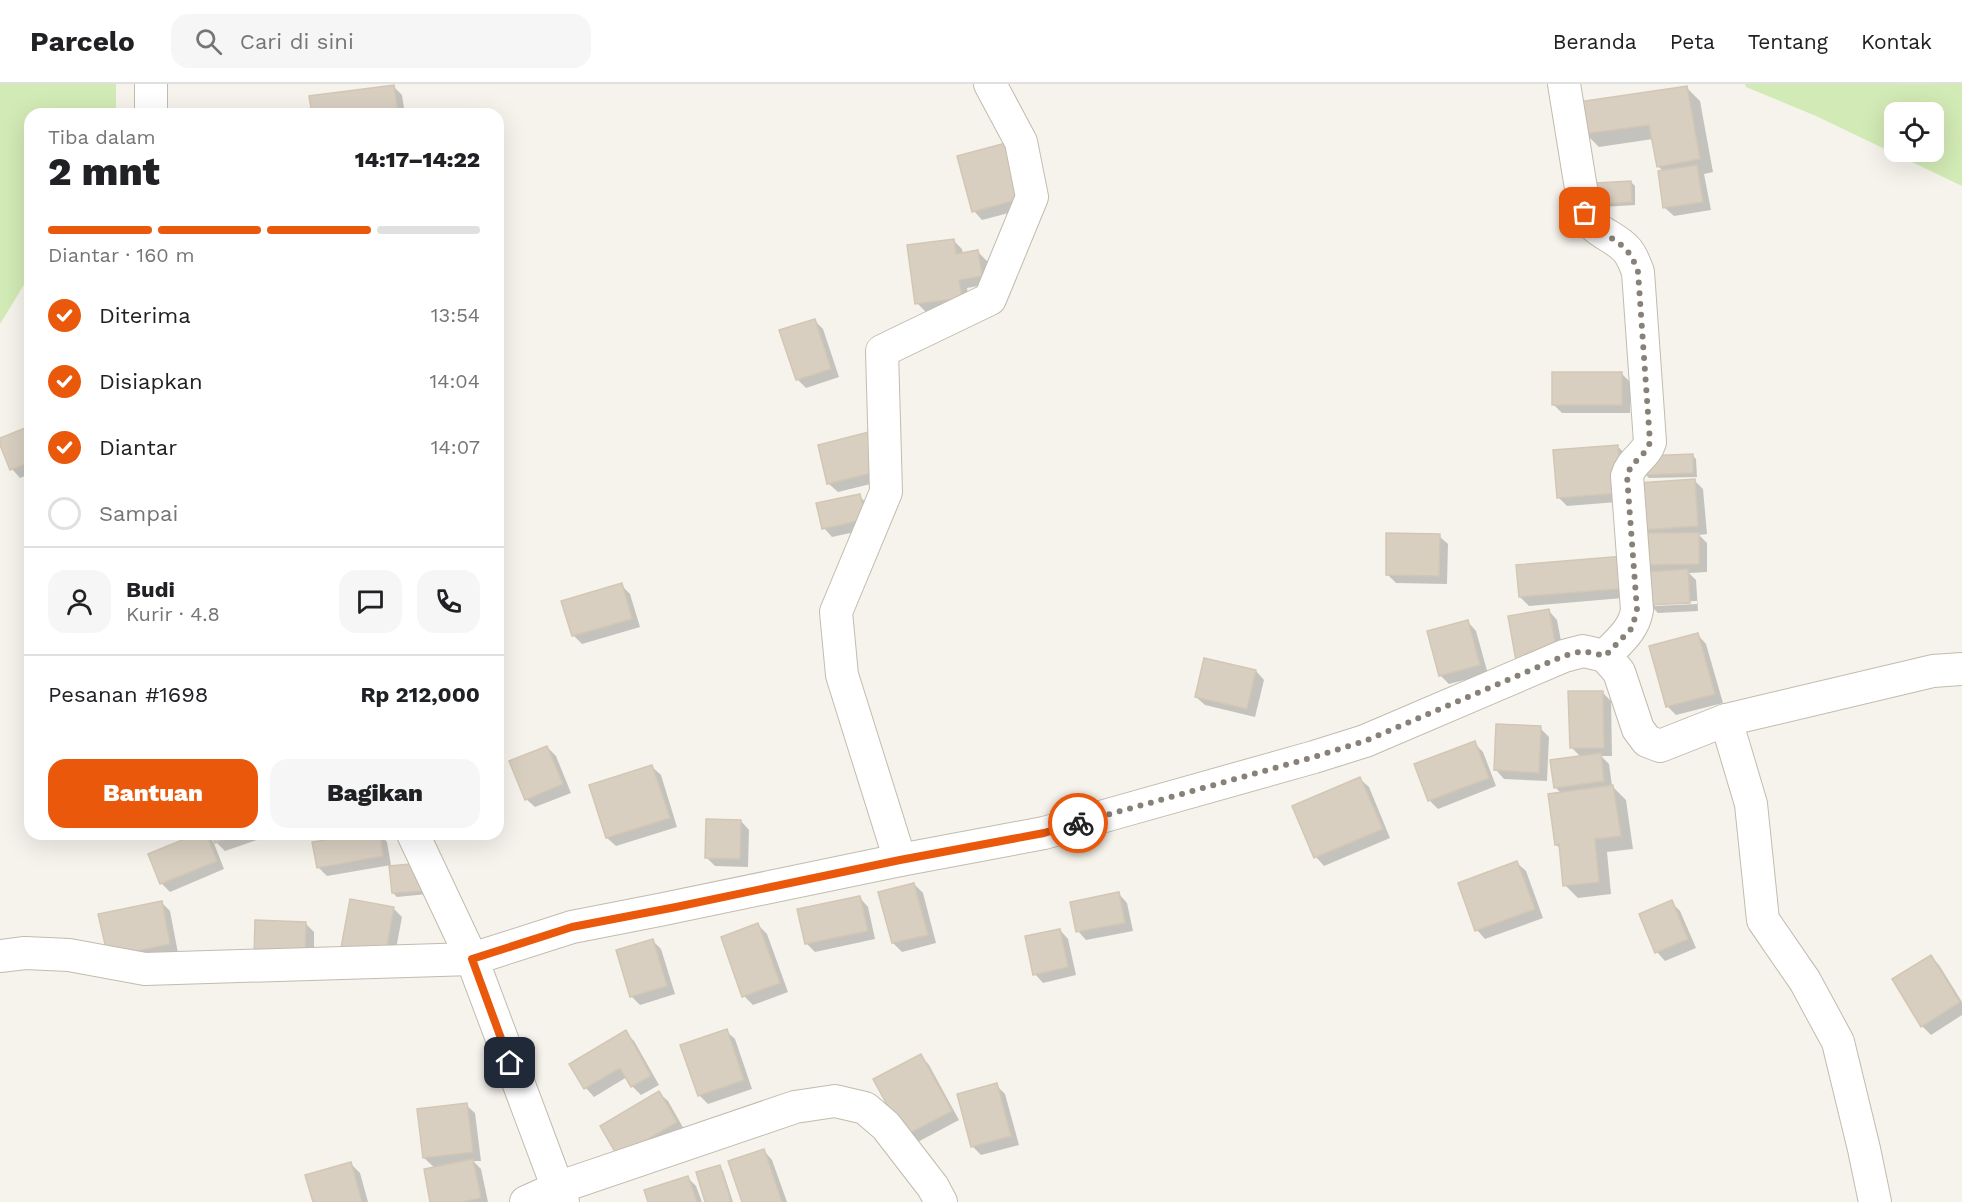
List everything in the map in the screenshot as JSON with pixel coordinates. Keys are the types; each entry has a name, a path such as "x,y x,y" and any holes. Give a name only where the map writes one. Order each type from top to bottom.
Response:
{"street":[{"path":"151,84 151,108"},
{"path":"900,860 842,675 836,612 886,492 882,351 990,300 1032,197 1021,142 990,84"},
{"path":"1564,84 1585,213 1597,230 1626,249 1633,258 1638,272 1650,442 1646,451 1631,466 1627,476 1637,610 1632,628 1605,656"},
{"path":"0,956 25,953 69,955 145,969 472,959 572,927 1044,833 1365,741 1564,656 1583,651 1605,656 1619,672 1638,729 1647,741 1660,746 1726,720 1933,671 1962,669"},
{"path":"1726,720 1751,804 1763,920 1805,981 1838,1042 1875,1202"},
{"path":"416,840 472,959 560,1195"},
{"path":"526,1202 560,1195 795,1107 835,1101 865,1108 886,1126 933,1187 941,1202"}],"green space":[{"path":"0,84 116,84 116,108 24,108 24,285 0,324"},
{"path":"1745,84 1962,84 1962,186 1912,162 1944,162 1944,102 1884,102 1884,149 1816,116 1746,87"}],"building":[{"path":"394,85 397,108 311,108 309,96"},
{"path":"1687,86 1700,159 1657,167 1649,125 1584,134 1579,102"},
{"path":"1006,143 1020,199 972,212 957,156"},
{"path":"1697,165 1703,202 1663,208 1658,171"},
{"path":"1631,181 1632,202 1597,204 1595,183"},
{"path":"954,239 956,254 978,250 982,276 959,280 962,298 915,304 907,245"},
{"path":"815,319 831,369 796,380 779,330"},
{"path":"1552,372 1622,372 1622,405 1552,405"},
{"path":"24,428 24,464 10,470 0,445 0,438"},
{"path":"873,431 883,470 827,484 818,445"},
{"path":"1618,445 1622,493 1557,498 1553,450"},
{"path":"1693,454 1693,473 1644,475 1643,456"},
{"path":"1695,479 1698,526 1641,530 1638,483"},
{"path":"860,494 866,519 822,529 816,503"},
{"path":"1386,533 1440,534 1439,576 1386,575"},
{"path":"1640,533 1699,533 1699,564 1641,565"},
{"path":"1624,556 1627,588 1519,597 1516,565"},
{"path":"1688,569 1690,603 1647,605 1646,572"},
{"path":"622,583 632,619 572,636 561,601"},
{"path":"1549,609 1557,654 1516,661 1508,616"},
{"path":"1468,620 1480,665 1439,676 1427,631"},
{"path":"1698,633 1715,694 1666,707 1649,646"},
{"path":"1204,658 1256,670 1247,709 1195,697"},
{"path":"1568,691 1603,691 1604,748 1570,748"},
{"path":"1496,724 1541,726 1539,773 1494,770"},
{"path":"1475,741 1489,778 1428,801 1414,764"},
{"path":"547,746 563,784 525,800 509,761"},
{"path":"1601,753 1604,781 1554,788 1550,760"},
{"path":"652,765 670,818 606,838 589,785"},
{"path":"1360,777 1383,829 1314,858 1292,806"},
{"path":"1613,785 1621,836 1595,839 1599,882 1563,886 1559,844 1555,845 1548,794"},
{"path":"706,819 741,820 740,859 705,858"},
{"path":"182,840 208,840 217,861 160,884 148,854"},
{"path":"381,840 383,856 317,868 312,842"},
{"path":"1517,861 1535,909 1475,931 1458,883"},
{"path":"422,863 424,891 392,893 389,866"},
{"path":"914,883 928,935 892,943 878,892"},
{"path":"1119,892 1125,923 1076,932 1070,902"},
{"path":"860,896 868,931 805,944 797,909"},
{"path":"350,899 394,907 385,957 341,948"},
{"path":"1672,900 1688,939 1655,953 1639,914"},
{"path":"162,901 170,944 108,957 98,914"},
{"path":"255,920 306,922 305,959 254,957"},
{"path":"758,923 780,983 742,997 721,937"},
{"path":"1060,929 1068,967 1033,975 1025,936"},
{"path":"653,939 667,986 630,997 616,950"},
{"path":"1931,955 1960,1002 1921,1027 1892,979"},
{"path":"727,1029 744,1080 698,1096 680,1045"},
{"path":"626,1030 651,1076 631,1087 620,1068 584,1089 569,1064"},
{"path":"921,1054 952,1111 904,1136 873,1079"},
{"path":"997,1083 1011,1136 971,1147 957,1094"},
{"path":"659,1091 677,1122 618,1157 600,1126"},
{"path":"467,1103 473,1152 423,1158 417,1109"},
{"path":"764,1149 782,1202 742,1202 728,1161"},
{"path":"473,1159 481,1198 462,1202 430,1202 424,1169"},
{"path":"351,1162 362,1202 313,1202 305,1175"},
{"path":"720,1165 731,1202 705,1202 696,1172"},
{"path":"688,1176 697,1202 648,1202 644,1190"}],"way so far":[{"path":"1078,823 1365,741 1564,656 1583,651 1605,656 1632,628 1637,610 1627,476 1631,466 1649,448 1650,442 1638,272 1633,258 1626,249 1597,230 1585,213"}],"route":[{"path":"510,1063 472,959 546,934 616,917 1044,833 1078,823"}]}
